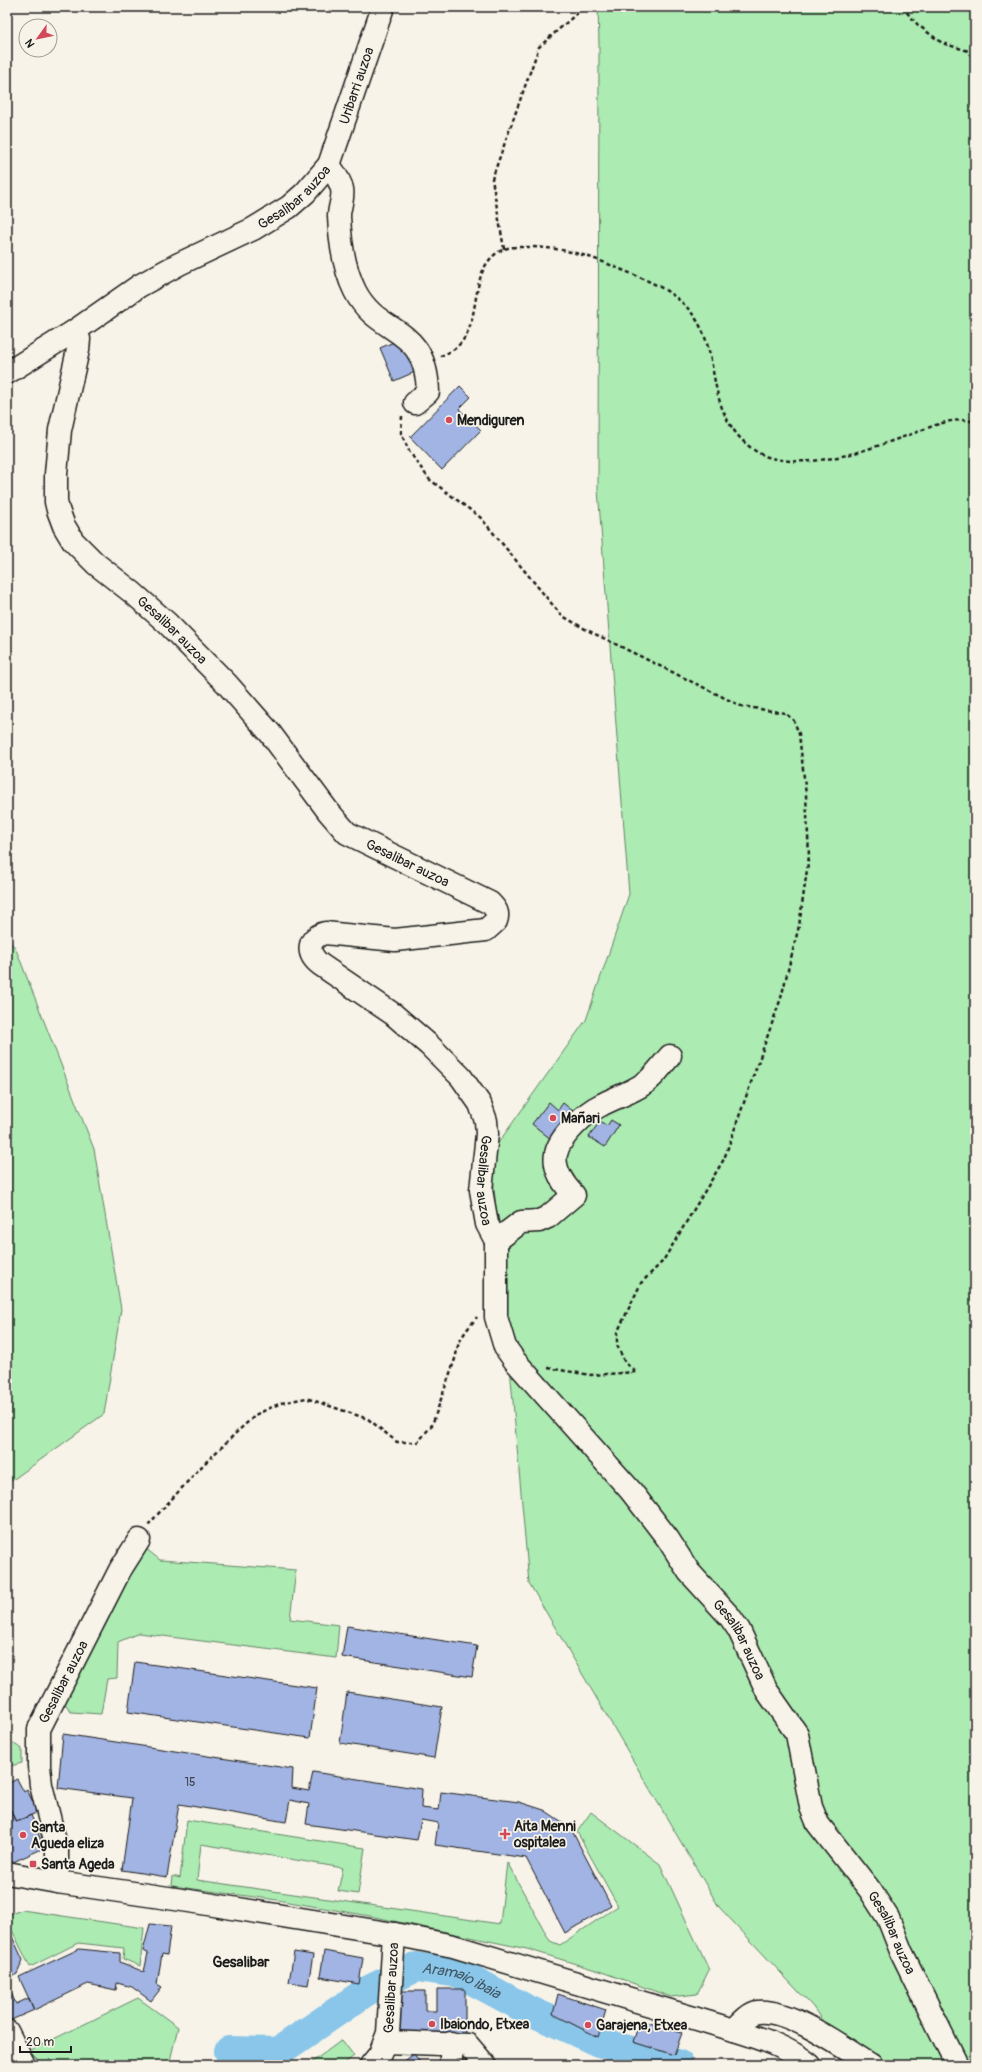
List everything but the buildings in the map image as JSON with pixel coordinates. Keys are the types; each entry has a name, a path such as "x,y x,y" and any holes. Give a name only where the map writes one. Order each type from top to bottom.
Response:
{"street":[{"name":"Uribarri auzoa","path":"329,165 383,7"},
{"name":"Gesalibar auzoa","path":"7,373 76,330 155,276 241,235 289,207 305,193 329,165 342,190 339,215 341,234 346,264 354,289 371,312 405,335 418,349 422,358 428,375 428,392 415,403"},
{"name":"Gesalibar auzoa","path":"76,330 79,339 78,350 60,430 56,474 56,502 58,510 64,526 73,541 96,564 167,623 227,684 270,733 328,811 348,833 490,903 498,912 496,922 486,930 395,940 325,933 314,939 310,950 313,959 373,999 424,1041 461,1078 477,1098 484,1114 487,1134 481,1190 487,1224 496,1241 496,1317 498,1330 510,1356 631,1491 668,1539 689,1572 730,1616 767,1691 796,1734 811,1807 818,1824 870,1890 888,1918 901,1952 957,2065"},
{"name":"Gesalibar auzoa","path":"496,1241 521,1222 539,1221 548,1217 574,1195 565,1186 558,1171 556,1154 568,1132 583,1116 600,1105 623,1096 648,1081 670,1056"},
{"name":"Gesalibar auzoa","path":"57,1882 57,1849 41,1785 38,1766 39,1729 120,1570 139,1540"},
{"path":"7,1873 57,1882 190,1900 394,1934 453,1946 766,2040 788,2050 810,2065"},
{"name":"Gesalibar auzoa","path":"371,2065 380,2054 386,2042 394,1934"},
{"path":"734,2030 757,2012 774,2012 806,2026 871,2065"},
{"path":"7,2031 24,2065"},
{"name":"Gesalibar auzoa","path":"386,2042 460,2044"},
{"path":"451,2065 460,2044 485,2065"}],"path":[{"path":"504,249 492,179 539,47 584,7"},
{"path":"902,7 918,25 942,43 975,53"},
{"path":"422,358 442,355 458,346 471,328 481,276 489,259 504,249 549,248 581,253 658,285 677,297 696,319 707,346 718,399 730,427 748,446 767,457 800,461 824,460 872,449 958,419 975,422"},
{"path":"415,403 402,413 401,433 409,451 429,479 480,518 561,615 587,630 741,706 785,712 794,721 799,734 806,795 808,856 799,926 781,998 724,1159 662,1261 641,1283 617,1333 617,1345 625,1363 637,1372 591,1375 543,1367"},
{"path":"139,1540 148,1524 228,1441 257,1414 281,1403 306,1398 368,1419 397,1442 418,1442 432,1425 460,1339 480,1312 481,1314 496,1306"}],"green space":[{"path":"598,7 975,7 975,2065 852,2065 813,2007 719,1907 529,1583 491,1153 586,1020 629,894 598,489"},
{"path":"7,940 15,947 94,1149 121,1309 104,1414 7,1484"},
{"path":"145,1548 160,1560 296,1570 290,1619 339,1625 336,1658 139,1633 118,1642 117,1678 107,1679 101,1714 71,1712 62,1699 122,1585"},
{"path":"11,1742 22,1749 22,1763 7,1767 7,1743"},
{"path":"591,1812 660,1864 709,1970 697,1994 671,1997 599,1971 527,1949 370,1916 277,1900 172,1886 173,1876 180,1878 187,1820 365,1848 358,1894 338,1891 343,1868 201,1844 197,1880 500,1924 507,1862 550,1941 560,1945 618,1906 577,1832"},
{"path":"22,1910 144,1928 140,1966 123,1959 124,1948 78,1943 30,1967 7,1920 7,1915"},
{"path":"138,1998 178,2027 169,2065 43,2065 29,2051"},
{"path":"342,2040 354,2056 342,2065 308,2065"}],"waterway":[{"name":"Aramaio ibaia","path":"229,2051 278,2052 367,1991 416,1967 459,1973 526,2009 599,2042 679,2065"}],"place":[{"name":"Mendiguren","path":"449,420"},
{"name":"Mañari","path":"553,1118"},
{"name":"Aita Menni ospitalea","path":"505,1834"},
{"name":"Santa Agueda eliza","path":"23,1835"},
{"name":"Santa Ageda","path":"33,1864"},
{"name":"Ibaiondo, Etxea","path":"432,2024"},
{"name":"Garajena, Etxea","path":"588,2025"}],"district":[{"name":"Gesalibar","path":"241,1962"}]}
